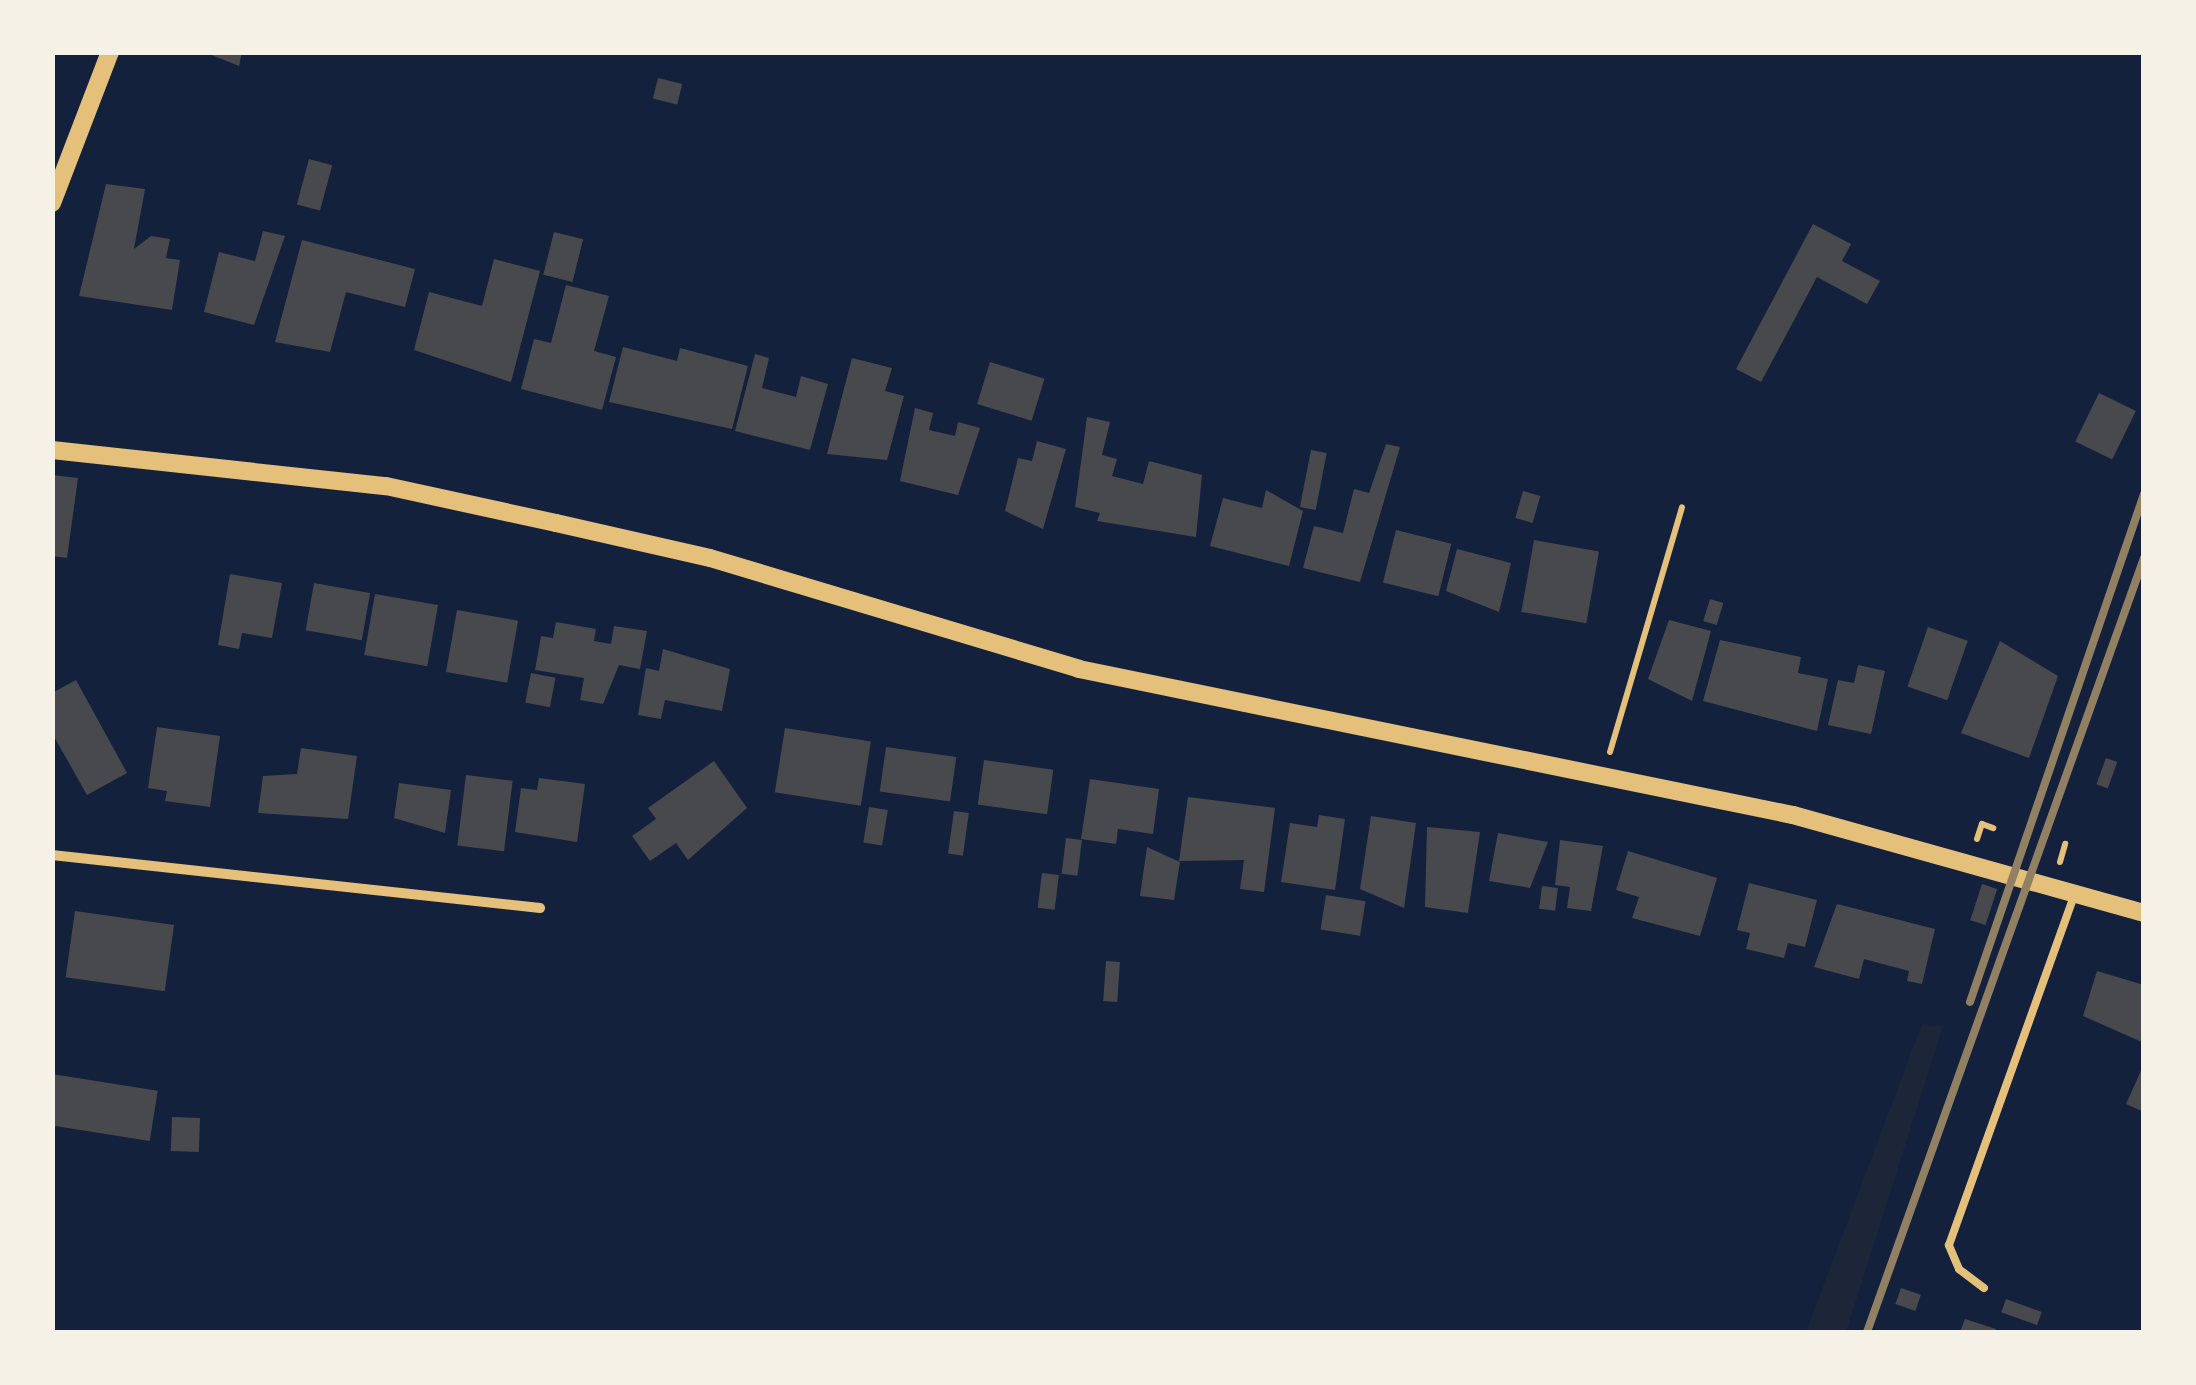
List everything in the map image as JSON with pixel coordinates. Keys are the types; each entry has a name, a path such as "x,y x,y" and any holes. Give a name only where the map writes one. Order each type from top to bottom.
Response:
{"street":[{"path":"52,203 110,52"},
{"path":"52,450 386,486 710,558 1078,669 1606,772 2144,913"},
{"path":"52,854 540,908"}],"lane":[{"path":"1984,1288 1959,1269 1949,1246 2074,894"}],"path":[{"path":"1606,772 1682,507"}],"shaded area":[{"path":"1922,1024 1943,1026 1846,1332 1806,1332"}],"building":[{"path":"204,52 242,52 239,66"},
{"path":"658,78 682,84 677,104 653,98"},
{"path":"309,159 332,165 320,211 297,204"},
{"path":"106,184 145,189 134,249 151,236 170,239 166,258 180,260 172,310 79,296"},
{"path":"1813,224 1851,244 1842,261 1880,281 1867,304 1817,277 1761,382 1736,369"},
{"path":"263,231 285,236 254,325 204,312 219,252 255,261"},
{"path":"554,232 583,239 572,282 543,275"},
{"path":"302,240 415,269 405,307 346,292 330,352 275,342"},
{"path":"494,259 540,271 511,382 414,350 429,292 482,306"},
{"path":"566,285 609,296 594,351 616,357 602,410 521,389 534,339 551,343"},
{"path":"623,347 677,361 680,348 748,366 732,429 609,402"},
{"path":"755,354 769,358 762,388 796,397 801,376 828,384 810,450 735,431"},
{"path":"852,358 892,368 885,391 904,396 887,460 827,454"},
{"path":"990,362 1045,379 1032,421 977,404"},
{"path":"2099,393 2136,411 2112,460 2075,442"},
{"path":"915,408 933,413 929,430 955,436 958,422 980,428 958,495 900,481"},
{"path":"1087,417 1110,422 1102,455 1117,459 1112,476 1143,484 1149,461 1202,475 1196,537 1097,521 1100,513 1075,507"},
{"path":"1037,441 1066,449 1043,529 1005,511 1018,458 1032,461"},
{"path":"1386,444 1400,447 1360,582 1303,568 1314,526 1343,533 1354,489 1369,493"},
{"path":"1311,450 1327,453 1316,510 1300,507"},
{"path":"52,475 78,478 67,558 52,556"},
{"path":"1266,490 1303,511 1289,566 1210,546 1223,498 1262,508"},
{"path":"1523,491 1540,496 1533,523 1515,518"},
{"path":"1396,530 1451,544 1438,596 1383,582"},
{"path":"1534,540 1599,551 1586,623 1521,612"},
{"path":"1457,549 1511,563 1499,612 1446,591"},
{"path":"230,574 282,583 272,638 242,633 239,649 218,645"},
{"path":"314,583 370,593 362,640 306,630"},
{"path":"375,594 438,605 427,666 364,655"},
{"path":"1710,599 1723,603 1717,625 1703,621"},
{"path":"457,610 518,621 507,683 446,672"},
{"path":"1669,620 1711,631 1692,701 1648,679"},
{"path":"556,622 596,629 594,641 611,644 614,626 647,631 640,669 619,665 603,704 580,700 584,678 535,670 541,636 553,638"},
{"path":"1928,627 1968,641 1947,700 1907,687"},
{"path":"1720,640 1801,657 1798,673 1828,679 1817,731 1703,701"},
{"path":"2000,641 2058,676 2029,758 1961,733"},
{"path":"663,649 730,669 722,711 665,700 661,719 638,715 646,668 659,671"},
{"path":"1858,665 1885,671 1871,734 1828,725 1838,680 1854,683"},
{"path":"531,673 556,678 550,707 525,702"},
{"path":"76,680 127,773 87,795 52,733 52,693"},
{"path":"157,727 220,736 210,807 165,801 167,791 148,788"},
{"path":"785,728 871,742 861,806 775,792"},
{"path":"886,747 956,757 950,801 880,792"},
{"path":"301,748 357,756 348,819 258,813 263,776 297,774"},
{"path":"2106,758 2117,762 2108,788 2096,784"},
{"path":"984,760 1053,770 1047,814 978,805"},
{"path":"714,761 747,808 688,860 676,843 650,861 632,836 656,819 648,808"},
{"path":"466,775 513,781 504,851 457,845"},
{"path":"539,778 585,784 577,842 515,832 521,788 537,790"},
{"path":"1090,779 1159,789 1153,834 1118,829 1116,844 1081,839"},
{"path":"399,783 451,790 445,833 394,818"},
{"path":"1188,797 1275,808 1264,892 1240,889 1244,860 1179,861"},
{"path":"869,807 888,810 882,846 863,843"},
{"path":"954,811 969,813 963,856 948,854"},
{"path":"1319,815 1345,819 1335,890 1281,882 1290,823 1317,827"},
{"path":"1371,816 1416,823 1404,908 1360,889"},
{"path":"1427,827 1480,832 1468,913 1425,907"},
{"path":"1498,833 1548,842 1530,888 1489,881"},
{"path":"1066,838 1082,840 1077,876 1062,874"},
{"path":"1560,840 1603,846 1591,911 1567,908 1570,887 1555,885"},
{"path":"1147,847 1180,862 1174,900 1140,896"},
{"path":"1628,851 1717,878 1700,936 1632,918 1639,897 1616,890"},
{"path":"1042,873 1059,875 1055,910 1038,908"},
{"path":"1749,883 1817,900 1805,947 1788,943 1784,958 1746,949 1750,933 1737,930"},
{"path":"1982,884 1997,889 1985,925 1970,920"},
{"path":"1542,886 1558,888 1555,911 1539,909"},
{"path":"1326,895 1366,901 1360,936 1321,930"},
{"path":"1837,904 1935,929 1922,984 1907,981 1909,971 1864,959 1859,979 1814,967"},
{"path":"75,911 174,925 165,991 66,977"},
{"path":"1106,961 1120,962 1117,1002 1103,1001"},
{"path":"2097,971 2144,985 2144,1043 2083,1016"},
{"path":"2144,1064 2144,1112 2126,1104"},
{"path":"52,1074 158,1091 150,1141 52,1126"},
{"path":"172,1117 200,1118 199,1152 171,1151"},
{"path":"1901,1288 1921,1295 1915,1311 1895,1304"},
{"path":"2006,1299 2042,1312 2037,1325 2001,1312"},
{"path":"1965,1319 1996,1329 1995,1332 1960,1332"}],"railway":[{"path":"1970,1002 2144,494"},
{"path":"1867,1332 2144,558"}]}
